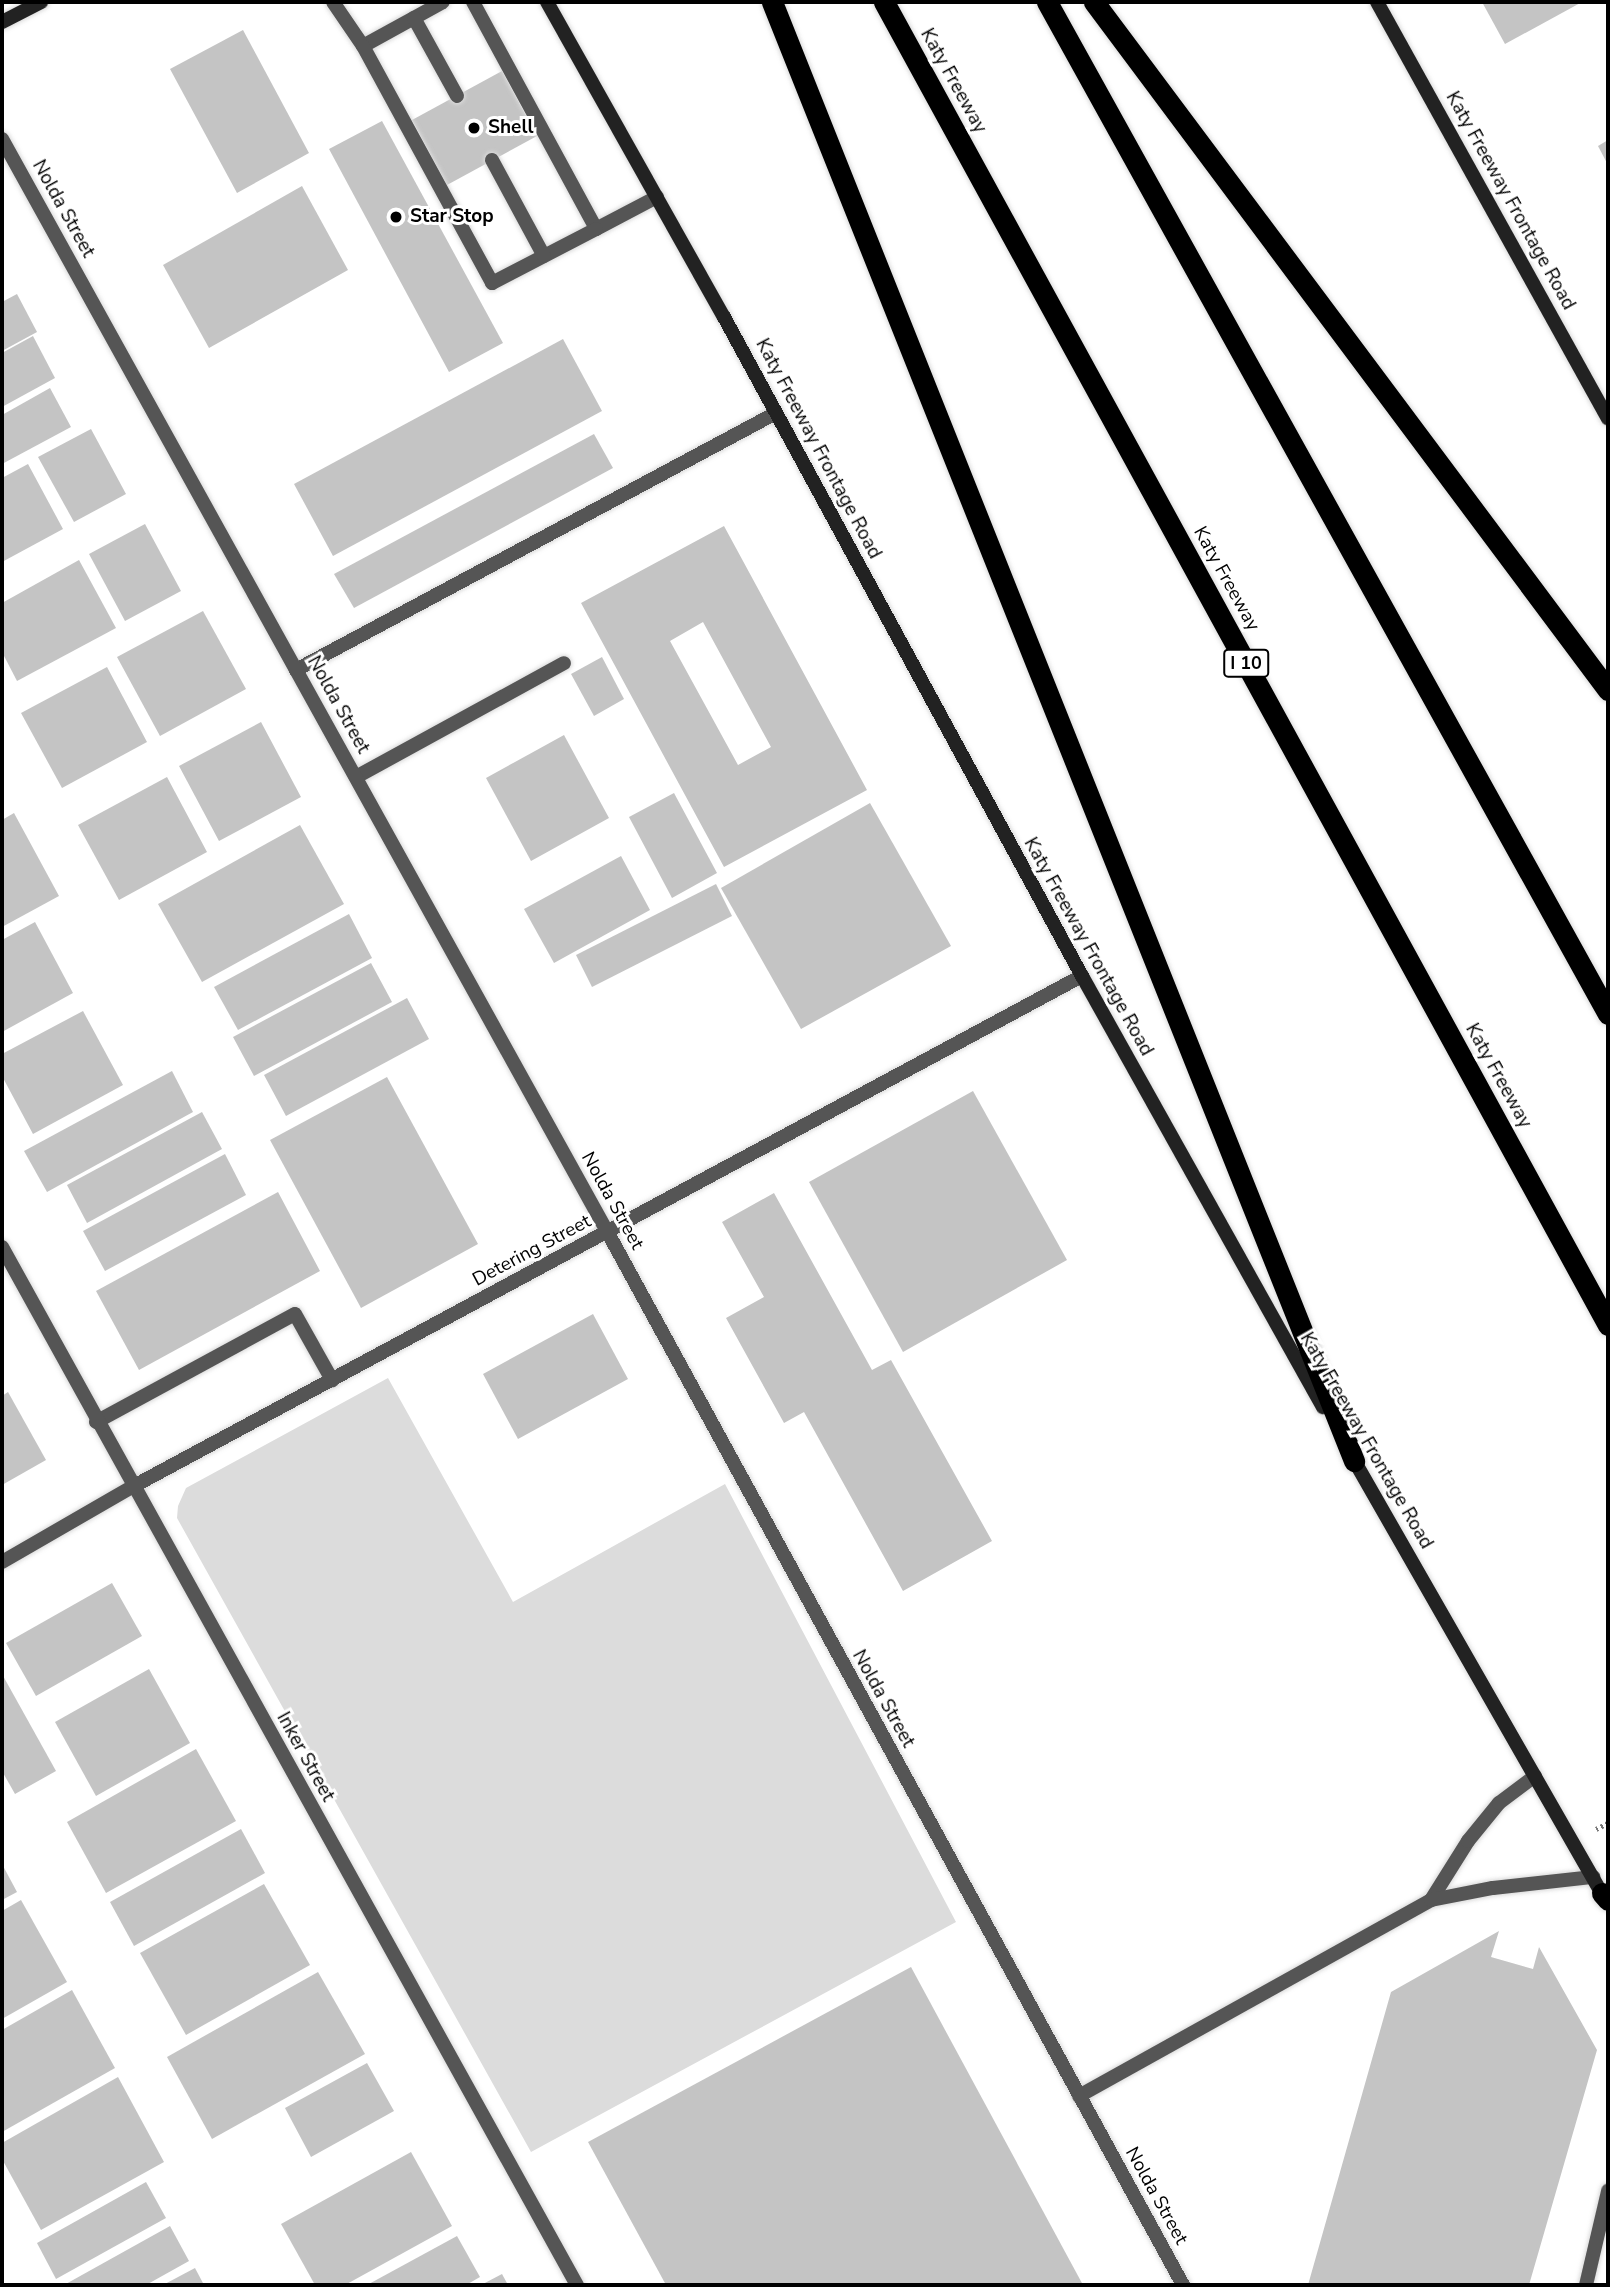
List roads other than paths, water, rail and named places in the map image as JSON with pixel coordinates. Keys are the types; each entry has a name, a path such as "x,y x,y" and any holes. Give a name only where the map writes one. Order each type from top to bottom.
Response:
{"highway":[{"path":"772,2 1354,1461"},
{"name":"Katy Freeway","path":"884,2 1608,1325"},
{"path":"1047,2 1608,1014"},
{"path":"1094,2 1608,690"}],"main road":[{"path":"2,22 41,2"},
{"name":"Katy Freeway Frontage Road","path":"547,2 776,413 1082,976 1354,1461 1603,1894"},
{"name":"Katy Freeway Frontage Road","path":"1377,2 1608,418"}],"street":[{"path":"333,2 363,46 492,283 657,197"},
{"path":"363,46 443,2"},
{"path":"473,2 596,229"},
{"path":"414,18 457,96"},
{"name":"Nolda Street","path":"2,139 608,1233 1183,2285"},
{"path":"492,160 544,256"},
{"path":"296,670 776,413"},
{"path":"356,777 564,663"},
{"name":"Detering Street","path":"2,1562 132,1487 1082,976"},
{"name":"Inker Street","path":"3,1251 577,2285"},
{"path":"96,1422 296,1314 332,1380"},
{"path":"1431,1900 1468,1841 1499,1803 1535,1776"},
{"path":"1079,2095 1431,1900 1493,1888 1603,1894"},
{"path":"1586,2285 1608,2191"}],"place":[{"name":"Shell","path":"474,128"},
{"name":"Star Stop","path":"396,217"}]}
